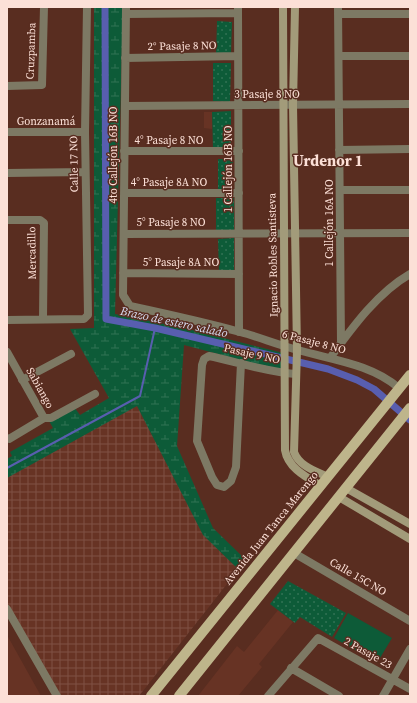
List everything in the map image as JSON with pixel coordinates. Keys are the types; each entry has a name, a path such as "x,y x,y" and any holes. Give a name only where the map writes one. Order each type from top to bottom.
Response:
{"main road":[{"name":"Avenida Juan Tanca Marengo","path":"151,696 410,375"},
{"path":"179,696 409,409"}],"street":[{"name":"Cruzpamba","path":"7,86 42,85 44,7"},
{"name":"Calle 17 NO","path":"43,319 84,319 88,315 85,172 87,7"},
{"name":"Ignacio Robles Santisteva","path":"283,7 286,455 293,467 321,486"},
{"name":"Ignacio Robles Santisteva","path":"295,7 293,105 297,352 294,452 297,459 303,464 328,477"},
{"path":"126,10 238,10"},
{"name":"4to Callejón 16B NO","path":"126,10 123,273 123,296 126,302"},
{"name":"1 Callejón 16B NO","path":"238,10 239,332"},
{"path":"338,11 410,14"},
{"name":"1 Callejón 16A NO","path":"338,11 341,343"},
{"name":"2° Pasaje 8 NO","path":"125,58 238,56"},
{"path":"339,56 410,56"},
{"name":"3 Pasaje 8 NO","path":"125,106 410,104"},
{"name":"Gonzanamá","path":"7,132 85,132"},
{"path":"339,150 410,148"},
{"name":"4° Pasaje 8 NO","path":"124,151 239,151"},
{"path":"7,173 85,172"},
{"path":"340,190 410,190"},
{"name":"4° Pasaje 8A NO","path":"124,193 239,193"},
{"name":"Mercadillo","path":"7,220 40,220 44,223 43,319"},
{"name":"5° Pasaje 8 NO","path":"124,234 410,233"},
{"name":"5° Pasaje 8A NO","path":"123,273 239,274"},
{"path":"330,358 379,299 402,278 410,274"},
{"name":"6 Pasaje 8 NO","path":"126,302 130,306 239,332 285,350 330,358 377,373 389,379 400,388"},
{"path":"7,320 43,319"},
{"name":"Sabiango","path":"7,352 44,418 9,440 7,438"},
{"path":"22,380 71,354"},
{"name":"Pasaje 9 NO","path":"241,363 236,467 231,482 224,487 217,485 212,477 197,441 202,365 204,359 209,356 285,372 296,372"},
{"path":"44,418 51,418 95,394"},
{"path":"346,488 410,524"},
{"path":"338,497 410,539"},
{"name":"Calle 15C NO","path":"294,553 410,621"},
{"path":"7,609 57,696"},
{"name":"2 Pasaje 23","path":"291,668 319,638 410,689"},
{"path":"383,696 410,649"},
{"path":"268,696 291,668 339,696"}],"shaded area":[{"path":"204,112 212,112 212,129 204,128"},
{"path":"136,402 208,527 245,561 139,696 53,696 7,613 7,472"},
{"path":"278,610 293,622 259,664 262,667 238,696 198,696 237,646 244,652"},
{"path":"7,635 41,696 7,696"}],"green space":[{"path":"94,7 123,7 115,314 180,327 283,353 282,371 184,345 177,446 213,528 246,560 238,569 203,535 137,406 7,478 7,459 12,456 10,452 53,428 49,421 74,407 80,415 109,398 70,329 94,328"},
{"path":"217,21 232,22 231,54 216,54"},
{"path":"213,63 231,63 230,102 213,101"},
{"path":"231,111 231,149 213,149 212,112"},
{"path":"218,159 233,159 233,191 218,191"},
{"path":"216,198 234,198 234,232 216,232"},
{"path":"234,238 234,271 219,272 218,239"},
{"path":"288,581 346,613 332,637 300,617 295,623 270,604"},
{"path":"348,613 392,638 377,663 334,638"}],"waterway":[{"name":"Brazo de estero salado","path":"105,7 106,319 155,328 328,369 357,380 374,389 410,420"},
{"path":"7,468 140,396 155,328"}],"district":[{"name":"Urdenor 1","path":"328,160"}]}
